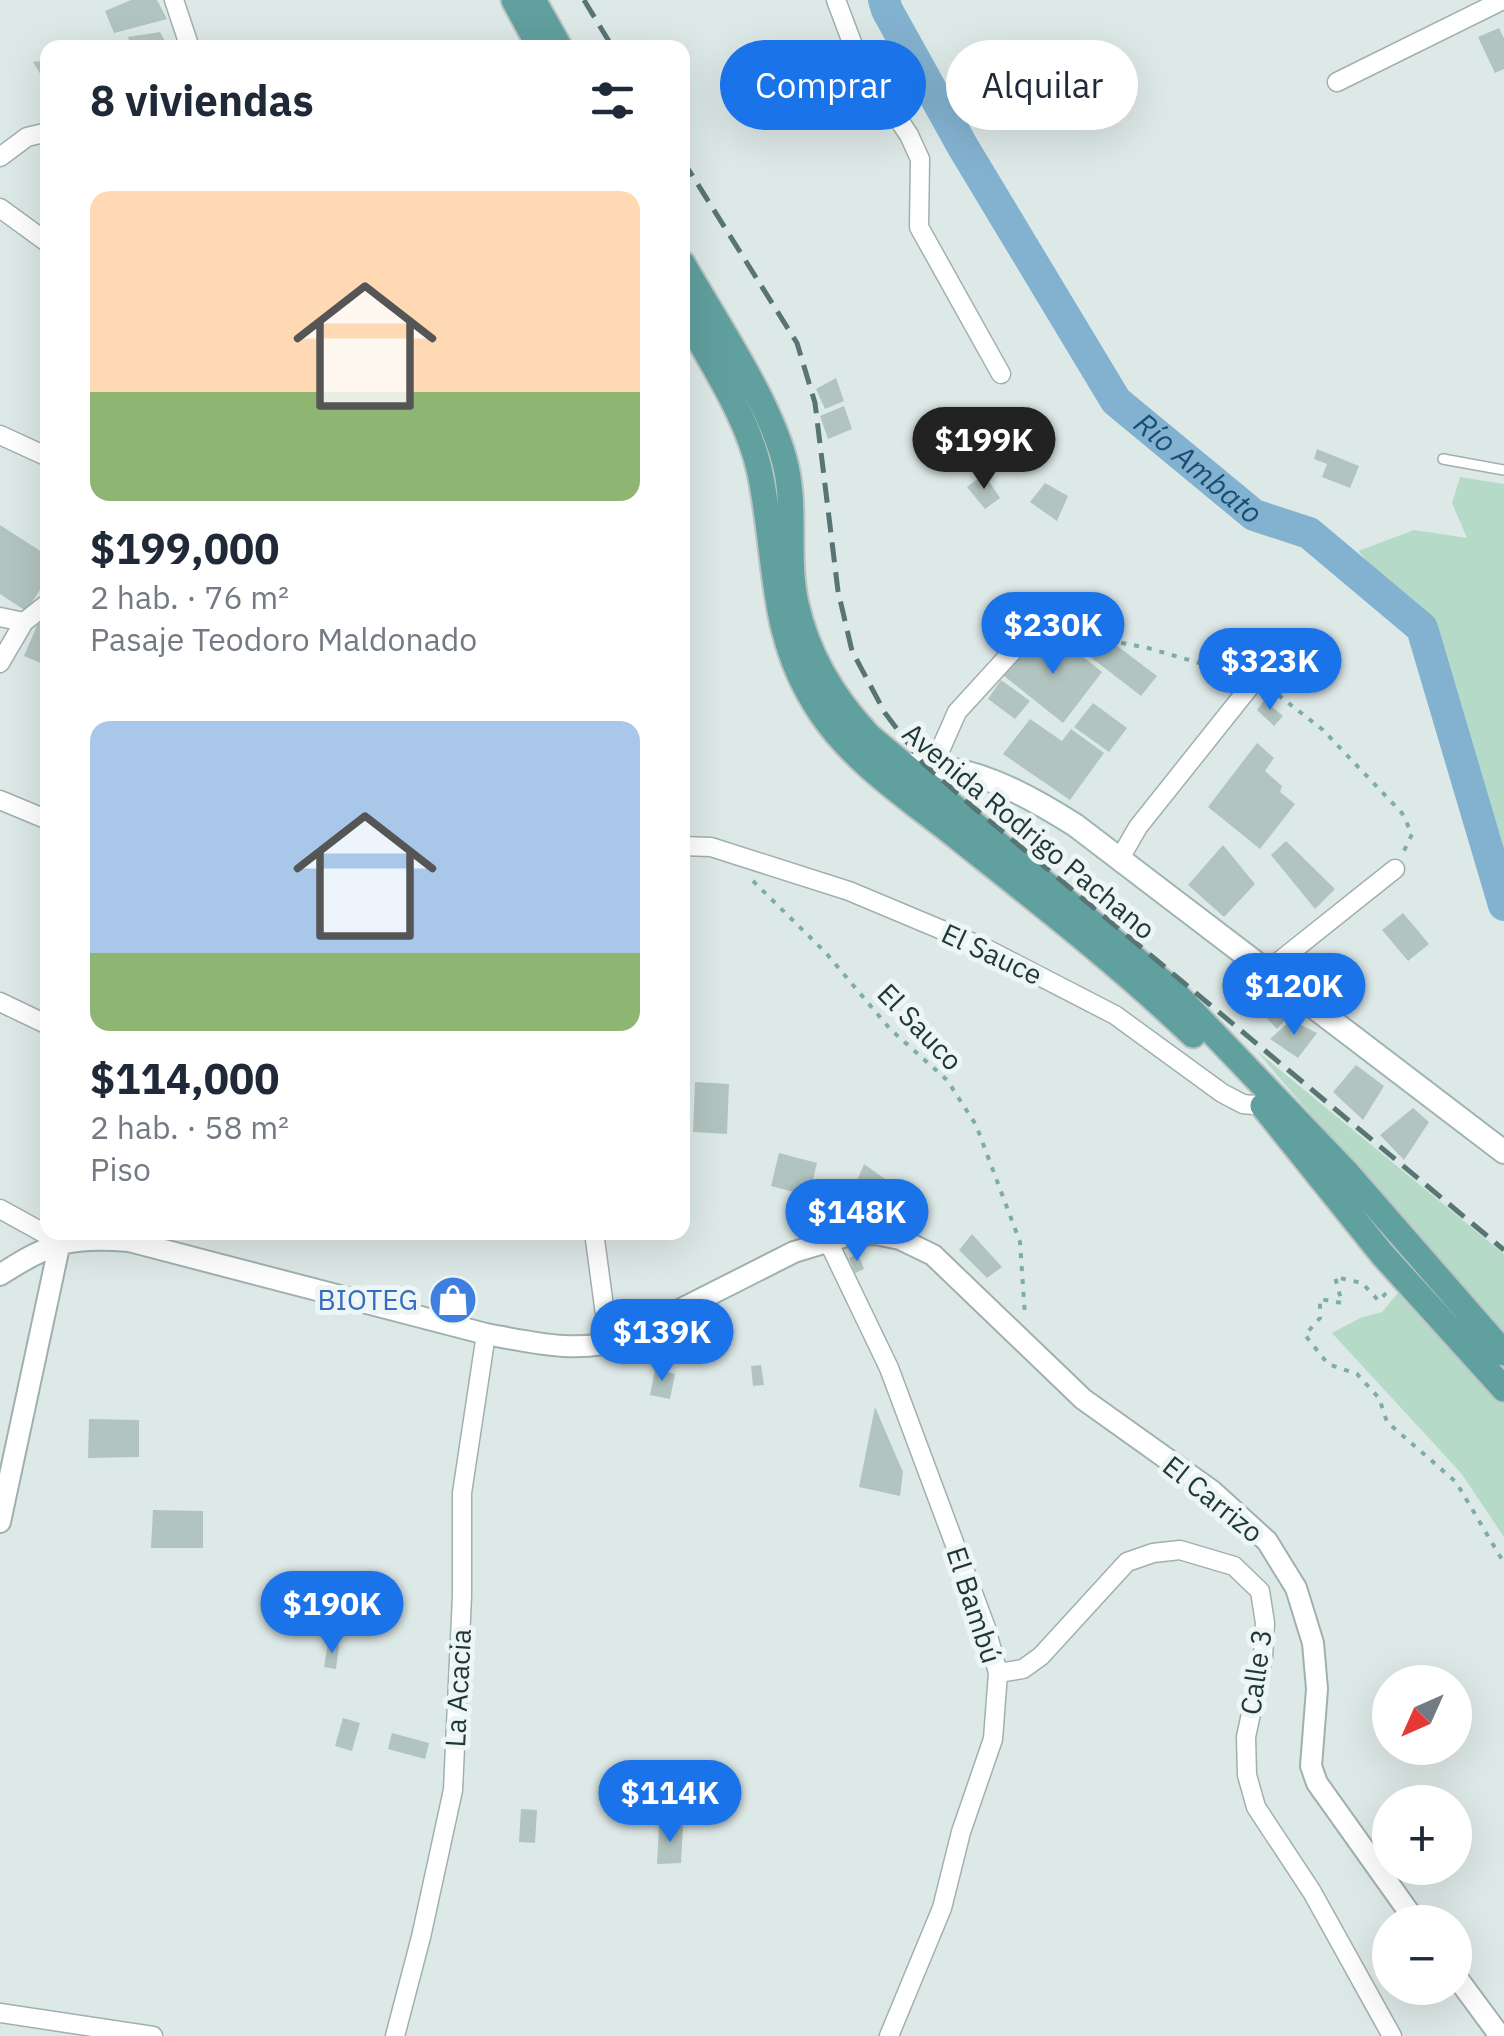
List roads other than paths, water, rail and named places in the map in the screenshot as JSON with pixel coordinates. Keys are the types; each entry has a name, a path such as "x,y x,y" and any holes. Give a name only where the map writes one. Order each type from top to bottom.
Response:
{"main road":[{"path":"514,0 536,40"},
{"path":"533,0 556,40"},
{"name":"Avenida Rodrigo Pachano","path":"690,277 772,424 786,469 796,603 810,648 845,710 897,775"},
{"name":"Avenida Rodrigo Pachano","path":"690,325 752,442 764,499 776,602 797,668 820,713 842,740 897,775 1271,1102 1504,1353"},
{"path":"897,775 934,764 1016,790 1076,826 1504,1152"},
{"name":"Avenida Rodrigo Pachano","path":"1271,1102 1402,1275 1504,1390"}],"street":[{"path":"174,0 187,40"},
{"path":"836,0 859,61 920,159 919,228 1001,374"},
{"path":"1337,82 1503,0"},
{"path":"0,157 28,137 40,134"},
{"path":"0,208 40,237"},
{"path":"0,435 40,453"},
{"path":"0,663 24,622 40,609"},
{"path":"0,618 24,622"},
{"path":"934,764 958,712 1020,643"},
{"path":"1118,860 1138,827 1256,679"},
{"path":"0,800 40,817"},
{"name":"El Sauce","path":"690,846 711,846 830,885 985,948 1115,1015 1244,1104 1271,1102"},
{"path":"1267,971 1395,869"},
{"path":"0,1002 40,1021"},
{"path":"0,1209 40,1231"},
{"name":"El Carrizo","path":"610,1344 794,1252 850,1234 900,1239 933,1254 1082,1399 1212,1491 1267,1541 1296,1588 1313,1643 1317,1689 1311,1766 1316,1783 1404,1905"},
{"path":"56,1240 60,1242"},
{"path":"0,1275 36,1252 71,1240"},
{"path":"124,1240 486,1334 538,1344 610,1344 595,1240"},
{"name":"El Bambú","path":"828,1241 889,1368 986,1628 998,1673 993,1739 961,1832 942,1908 889,2036"},
{"path":"0,1522 60,1242"},
{"name":"La Acacia","path":"395,2036 453,1790 462,1596 462,1493 486,1334"},
{"name":"Calle 3","path":"998,1673 1023,1668 1040,1656 1127,1562 1153,1553 1180,1550 1234,1566 1260,1591 1265,1623 1263,1657 1246,1737 1247,1775 1256,1808 1312,1892 1392,2036"},
{"path":"1472,1998 1500,2036"},
{"path":"0,2012 153,2036"}],"lane":[{"path":"1443,459 1504,470"}],"waterway":[{"name":"Río Ambato","path":"884,0 963,147 1116,401 1254,515 1309,533 1422,628 1504,905"}],"railway":[{"path":"584,0 608,40"},
{"path":"690,172 797,343 815,403 838,591 852,651 885,713 923,763 973,807 1504,1250"}],"place":[{"name":"BIOTEG","path":"453,1300"}]}
